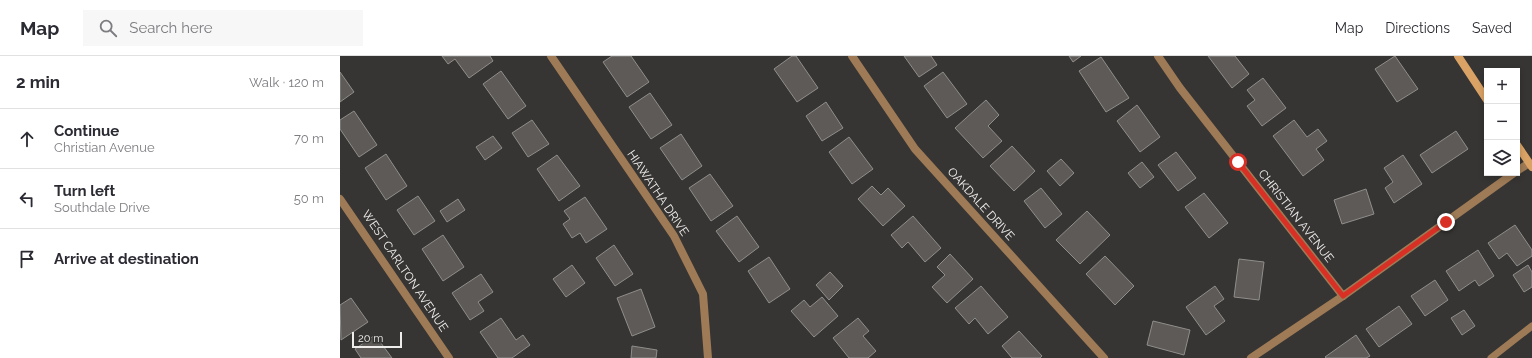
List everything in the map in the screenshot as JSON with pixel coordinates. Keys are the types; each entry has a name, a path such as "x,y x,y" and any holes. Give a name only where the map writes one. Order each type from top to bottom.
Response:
{"street":[{"name":"HIAWATHA DRIVE","path":"551,56 674,236 703,294 708,358"},
{"name":"OAKDALE DRIVE","path":"852,56 915,149 1104,358"},
{"name":"CHRISTIAN AVENUE","path":"1158,56 1180,88 1343,296"},
{"path":"1458,56 1484,95"},
{"path":"1520,150 1530,165 1520,170"},
{"path":"1251,358 1343,296 1510,176"},
{"name":"WEST CARLTON AVENUE","path":"340,199 449,358"}],"lane":[{"path":"1491,358 1532,326"}],"building":[{"path":"442,56 490,56 493,61 469,78 455,59 448,64"},
{"path":"612,56 631,56 649,82 627,97 603,62"},
{"path":"792,56 796,56 818,88 797,102 774,69"},
{"path":"904,56 931,56 937,65 919,77"},
{"path":"1069,56 1081,56 1073,62"},
{"path":"1208,56 1235,56 1249,74 1232,88"},
{"path":"1395,56 1418,89 1397,102 1375,69"},
{"path":"1101,57 1129,98 1106,112 1079,71"},
{"path":"501,71 526,106 508,119 483,84"},
{"path":"340,72 354,92 340,102"},
{"path":"943,72 967,104 947,118 924,86"},
{"path":"1263,78 1286,108 1262,126 1247,106 1255,100 1247,90"},
{"path":"650,93 672,125 651,139 629,107"},
{"path":"986,100 999,115 988,126 1002,141 983,158 955,128"},
{"path":"826,102 843,128 822,141 806,116"},
{"path":"1137,105 1160,137 1140,152 1117,121"},
{"path":"354,111 377,145 359,157 340,129 340,120"},
{"path":"532,120 549,144 528,157 512,133"},
{"path":"1294,120 1307,137 1318,129 1327,141 1316,149 1324,160 1303,176 1273,136"},
{"path":"1456,131 1468,149 1432,173 1420,155"},
{"path":"681,134 702,166 682,180 660,148"},
{"path":"493,136 502,148 485,160 476,147"},
{"path":"849,137 873,169 852,184 829,152"},
{"path":"1012,146 1035,171 1014,191 990,166"},
{"path":"1176,152 1196,178 1178,191 1158,165"},
{"path":"386,154 407,186 386,200 365,168"},
{"path":"557,155 580,186 559,201 537,169"},
{"path":"1403,155 1422,184 1394,203 1385,188 1393,182 1384,168"},
{"path":"1061,159 1074,173 1060,186 1047,171"},
{"path":"1142,162 1154,177 1140,188 1128,173"},
{"path":"710,174 733,206 711,221 689,188"},
{"path":"872,186 881,195 888,188 905,206 883,226 858,199"},
{"path":"1041,188 1062,214 1045,228 1024,201"},
{"path":"1366,189 1374,214 1342,224 1334,200"},
{"path":"1204,193 1228,223 1209,238 1185,207"},
{"path":"418,196 435,221 414,235 397,210"},
{"path":"585,197 607,229 586,243 580,233 572,238 563,224 570,219 564,211"},
{"path":"458,199 465,210 447,222 440,211"},
{"path":"1087,211 1110,235 1080,264 1056,240"},
{"path":"737,216 759,247 739,262 716,231"},
{"path":"913,216 941,248 925,262 908,242 902,248 891,235"},
{"path":"1515,225 1532,250 1532,256 1517,266 1507,253 1499,259 1488,243"},
{"path":"443,235 464,267 443,281 422,249"},
{"path":"614,245 633,274 615,286 596,258"},
{"path":"1478,250 1494,276 1479,286 1475,280 1459,291 1446,271"},
{"path":"950,254 973,279 947,303 932,287 945,275 937,267"},
{"path":"1105,256 1134,286 1115,305 1086,274"},
{"path":"769,257 790,289 769,303 748,271"},
{"path":"1239,259 1264,262 1259,300 1234,297"},
{"path":"572,265 585,283 566,297 553,279"},
{"path":"1528,265 1532,272 1532,287 1524,292 1513,275"},
{"path":"830,272 843,286 829,300 816,285"},
{"path":"481,274 493,292 478,302 484,311 470,320 452,293"},
{"path":"1435,280 1448,300 1425,316 1411,296"},
{"path":"981,286 1008,317 988,334 975,318 969,324 955,308"},
{"path":"1215,286 1224,299 1214,306 1225,321 1206,335 1186,307"},
{"path":"641,289 655,327 632,336 617,298"},
{"path":"822,297 838,316 814,337 791,311 804,300 810,307"},
{"path":"351,298 368,322 341,340 340,305"},
{"path":"1399,306 1412,324 1379,347 1366,329"},
{"path":"1464,310 1475,326 1462,335 1451,318"},
{"path":"501,318 516,340 523,335 530,345 512,358 498,358 480,332"},
{"path":"858,318 869,331 863,336 876,351 868,358 849,358 833,338"},
{"path":"1153,321 1190,330 1184,355 1147,345"},
{"path":"1019,331 1042,356 1040,358 1012,358 1002,346"},
{"path":"375,335 392,358 361,358 355,349"},
{"path":"1356,335 1370,356 1366,358 1325,357"},
{"path":"632,346 657,350 656,358 631,358"}],"route":[{"path":"1238,162 1343,296 1446,222"}]}
